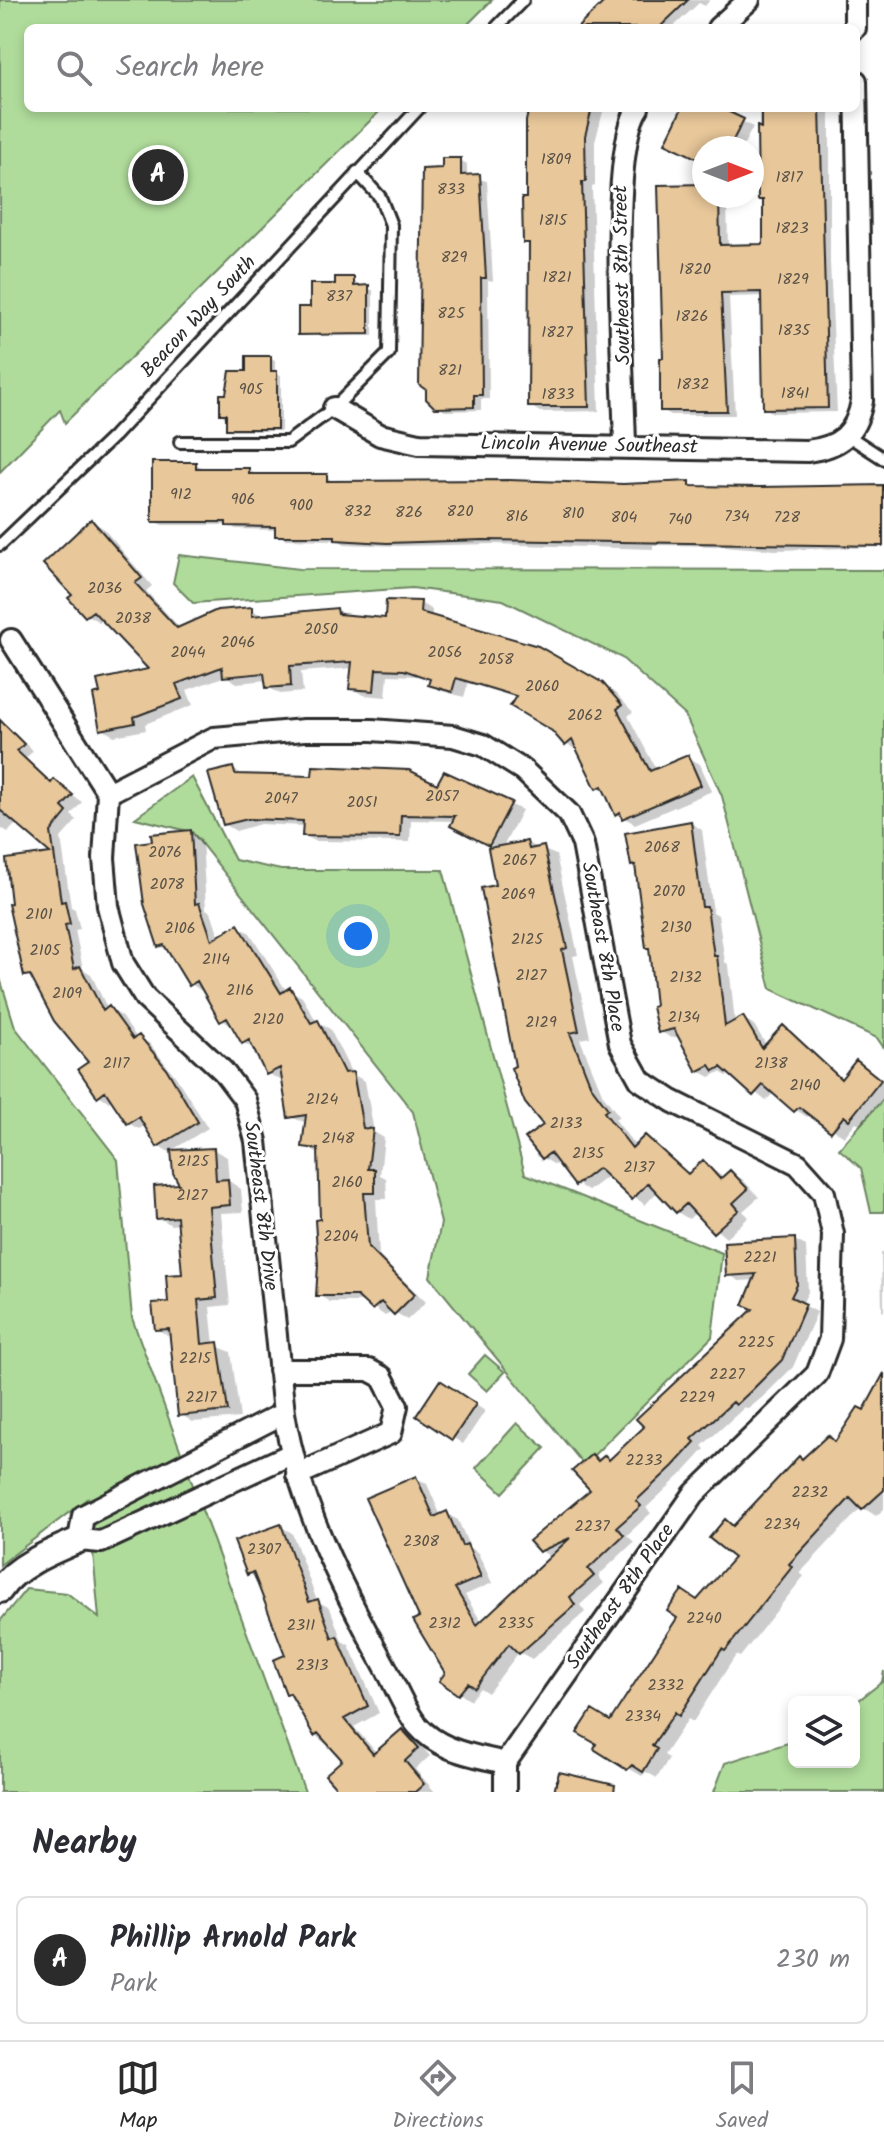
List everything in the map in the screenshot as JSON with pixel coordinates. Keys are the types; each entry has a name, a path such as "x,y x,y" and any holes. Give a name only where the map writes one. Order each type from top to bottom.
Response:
{"street":[{"path":"722,24 749,0"},
{"path":"855,0 855,24"},
{"name":"Southeast 8th Street","path":"625,446 621,184 629,121 635,112"},
{"path":"847,435 858,421 862,401 857,112"},
{"name":"Lincoln Avenue Southeast","path":"334,408 380,435 419,444 807,451 831,448 847,435"},
{"path":"11,640 108,793"},
{"name":"Southeast 8th Place","path":"108,793 214,738 304,730 372,730 453,736 483,745 523,770 569,814 574,824 583,844 620,1044 640,1080 672,1101 798,1164 824,1193 833,1234 830,1339 817,1374 694,1494 505,1763"},
{"name":"Southeast 8th Drive","path":"108,793 104,858 108,906 123,963 145,998 223,1071 245,1100 256,1141 284,1413 291,1454 307,1508 366,1632 417,1725 449,1749 505,1763"},
{"path":"279,1370 369,1370 382,1377 397,1406 391,1433 297,1475"},
{"path":"79,1540 83,1516 284,1413"},
{"path":"0,1590 6,1580 52,1551 79,1540 101,1542 291,1454"},
{"path":"505,1763 505,1792"}],"lane":[{"path":"500,24 523,0"},
{"name":"Beacon Way South","path":"0,545 114,436 415,112"},
{"path":"180,442 288,442 334,408 389,353 391,225 380,197 357,172"},
{"path":"847,435 884,459"}],"green space":[{"path":"0,0 492,0 468,24 24,24 24,112 379,112 65,423 60,410 0,472"},
{"path":"179,555 300,569 884,570 884,1048 877,1038 771,989 722,796 685,715 622,658 503,600 412,588 193,603 173,583"},
{"path":"192,777 235,860 281,870 443,870 525,1174 722,1253 712,1337 584,1465 430,1277 441,1223 413,1112 192,832 135,818"},
{"path":"0,978 15,1027 118,1160 132,1318 305,1792 0,1792 0,1621 26,1589 67,1593 99,1618 88,1498 0,1565"},
{"path":"884,1098 884,1212 871,1212 861,1168 839,1149"},
{"path":"485,1355 505,1372 487,1391 468,1374"},
{"path":"517,1423 545,1448 503,1493 476,1468"},
{"path":"884,1671 884,1792 714,1792 725,1763 788,1743 788,1768 860,1768 860,1699 882,1682"}],"building":[{"path":"606,0 688,0 663,24 581,24"},
{"path":"528,112 591,112 585,136 586,182 582,182 589,407 528,407 529,243 523,243 522,198 526,198"},
{"path":"680,112 729,112 744,119 735,136 692,136 692,156 665,143"},
{"path":"761,112 820,112 828,408 763,409 761,292 721,293 727,411 660,411 660,358 663,358 658,185 692,184 692,208 719,208 720,245 763,244 764,136 757,136 757,126 761,128"},
{"path":"442,158 461,158 461,175 480,174 486,278 481,278 482,395 474,395 474,407 435,408 426,399 426,390 419,385 422,169 442,168"},
{"path":"335,277 354,277 354,286 369,285 369,334 298,335 298,307 310,307 310,284 335,284"},
{"path":"246,356 271,356 271,371 277,371 277,429 226,429 226,414 220,414 220,394 226,394 230,371 246,371"},
{"path":"152,462 196,462 196,468 249,468 249,474 327,474 327,481 509,480 623,484 690,481 690,486 760,487 883,485 883,546 483,540 387,543 335,540 335,536 275,536 275,527 226,526 226,522 152,522"},
{"path":"91,519 142,578 135,583 177,628 217,610 252,607 252,616 337,608 338,614 385,618 386,600 421,601 420,612 538,646 603,683 622,705 617,709 650,771 688,755 701,785 622,819 620,812 615,815 602,786 596,789 572,740 565,746 552,731 510,706 516,696 456,678 452,692 428,685 430,679 404,670 376,669 374,691 349,689 352,662 290,666 291,686 266,688 264,673 223,677 222,667 176,684 182,699 134,717 135,723 100,730 93,695 100,693 97,680 148,669 93,611 85,617 68,598 72,595 43,564"},
{"path":"0,720 24,744 17,751 51,783 54,779 73,795 62,807 67,812 51,832 61,902 65,901 70,924 65,925 74,969 80,966 103,1011 109,1006 133,1039 139,1035 166,1068 198,1122 157,1147 139,1117 127,1124 105,1091 97,1097 78,1069 88,1062 54,1021 30,975 24,976 8,904 11,903 6,859 50,853 0,810"},
{"path":"313,766 409,770 437,784 444,771 512,802 489,846 450,826 455,816 401,815 400,837 302,836 303,821 248,819 223,825 208,773 233,767 235,774 312,776"},
{"path":"691,821 702,907 707,907 714,956 717,956 725,1026 743,1016 762,1048 783,1025 841,1079 856,1060 881,1080 849,1120 844,1116 831,1132 799,1107 794,1112 763,1085 753,1096 721,1067 714,1071 710,1065 697,1072 674,1029 658,1033 652,1007 655,1006 649,948 646,948 635,865 631,866 625,833"},
{"path":"191,830 195,904 199,903 212,940 238,924 281,993 290,987 311,1023 318,1020 344,1073 353,1072 363,1128 373,1129 368,1169 375,1169 375,1193 364,1193 368,1247 415,1294 394,1315 381,1302 372,1310 357,1296 316,1296 318,1265 315,1220 320,1219 318,1149 302,1147 306,1115 288,1118 280,1068 266,1075 249,1040 242,1044 227,1018 220,1022 197,981 189,986 164,945 158,947 144,904 136,843 152,841 151,834"},
{"path":"527,841 529,849 544,846 567,948 562,950 579,1031 570,1033 591,1086 608,1109 604,1112 632,1148 645,1135 688,1174 703,1160 720,1179 730,1170 748,1189 733,1203 739,1210 713,1233 686,1204 676,1213 648,1183 632,1200 598,1168 575,1186 550,1153 542,1159 525,1138 543,1125 525,1103 511,1068 515,1066 481,888 495,885 488,848"},
{"path":"214,1148 216,1180 228,1179 230,1205 209,1207 217,1298 198,1300 202,1344 218,1342 228,1411 178,1416 169,1329 155,1330 152,1303 168,1302 166,1275 182,1274 177,1217 156,1219 154,1186 179,1184 173,1173 171,1150"},
{"path":"795,1238 797,1285 791,1297 806,1304 782,1360 736,1405 733,1402 692,1439 695,1442 636,1501 641,1506 617,1527 624,1535 588,1569 594,1576 570,1597 575,1605 519,1654 509,1644 475,1688 468,1683 458,1695 439,1681 445,1673 413,1620 419,1617 365,1498 416,1476 434,1517 447,1511 462,1546 467,1544 481,1577 455,1588 477,1625 570,1538 539,1552 529,1541 590,1490 572,1471 592,1454 598,1461 605,1455 609,1460 644,1427 636,1419 753,1309 743,1305 756,1274 726,1276 724,1242"},
{"path":"884,1373 884,1490 862,1510 850,1498 789,1564 792,1567 725,1651 722,1649 679,1716 675,1712 652,1746 657,1749 643,1772 632,1765 627,1770 594,1749 596,1744 577,1733 592,1710 610,1721 677,1618 667,1611 682,1590 697,1600 734,1558 709,1538 725,1519 733,1526 799,1456 802,1459 828,1435 835,1442 858,1407 864,1410"},
{"path":"440,1380 476,1404 452,1440 416,1416"},
{"path":"281,1524 309,1602 318,1599 332,1638 337,1636 368,1706 344,1719 373,1754 402,1729 419,1748 405,1761 424,1784 415,1792 340,1792 325,1775 342,1760 318,1733 314,1736 290,1693 286,1694 273,1660 285,1655 253,1572 247,1575 234,1541"},
{"path":"559,1772 615,1785 614,1792 554,1792"}],"place":[{"name":"Phillip Arnold Park","path":"158,175"}]}
